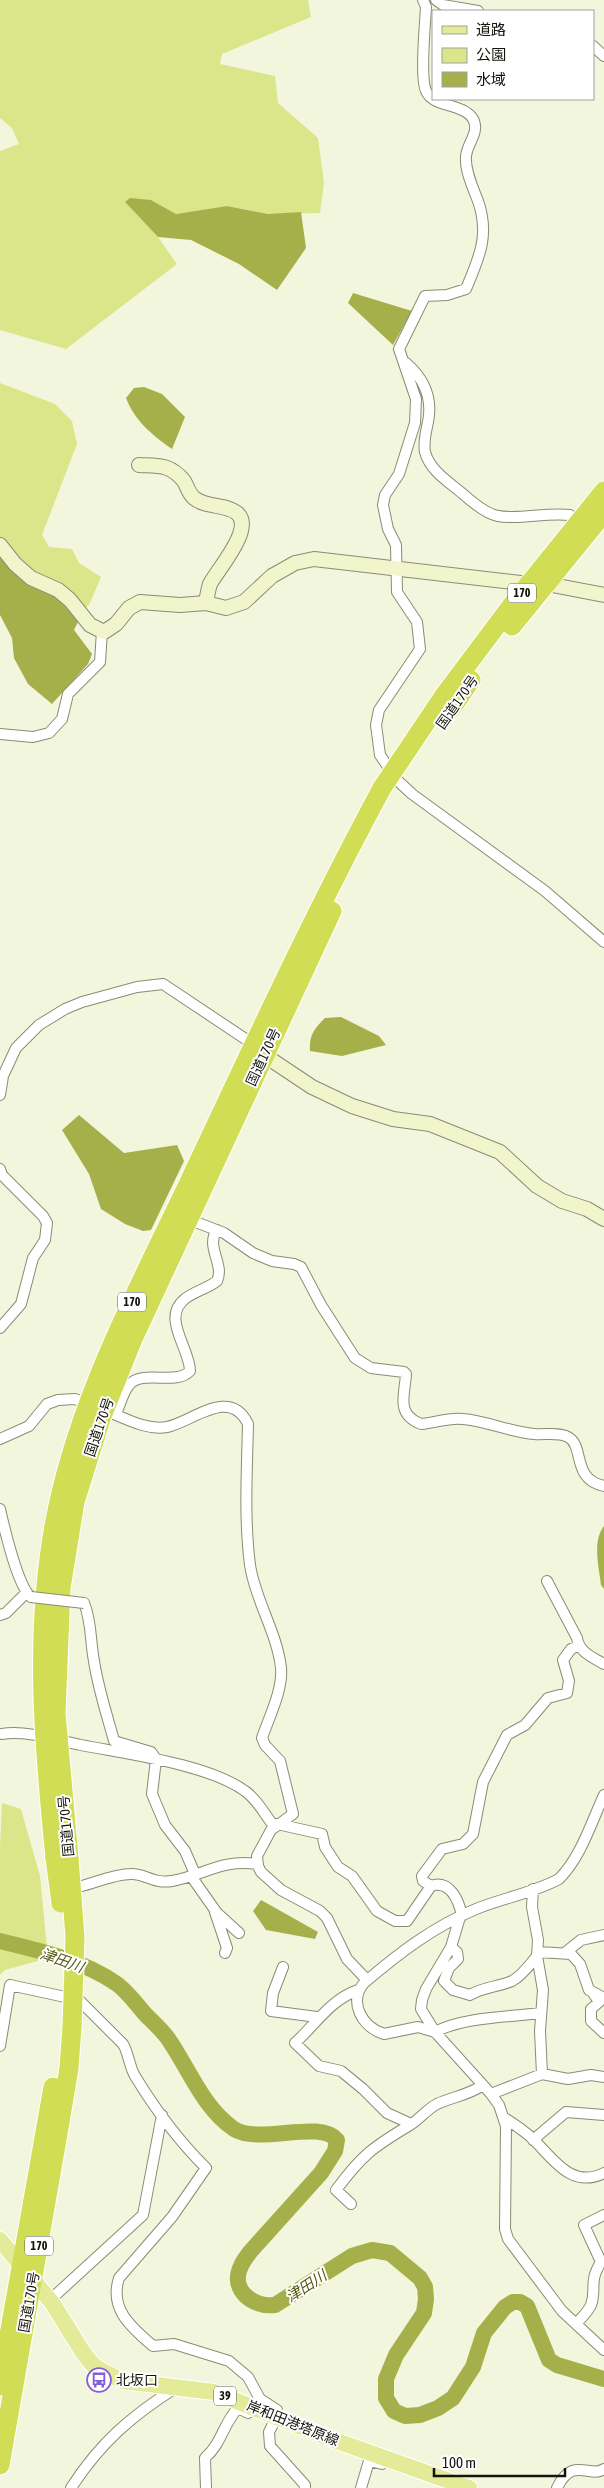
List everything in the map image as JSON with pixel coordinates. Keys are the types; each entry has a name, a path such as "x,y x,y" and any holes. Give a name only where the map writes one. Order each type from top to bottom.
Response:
{"highway":[{"name":"国道170号","path":"0,2464 34,2280 69,2068 66,2027 62,1858 42,1620 54,1525 76,1437 103,1409 188,1219 259,1050 273,1001 342,861 447,703 538,584 604,491"},
{"name":"国道170号","path":"538,584 604,513"},
{"name":"国道170号","path":"103,1409 116,1337 259,1050"},
{"name":"国道170号","path":"0,2386 20,2266 66,2027"}],"main road":[{"name":"岸和田港塔原線","path":"0,2240 50,2300 82,2351 100,2370 123,2381 214,2392 469,2488"}],"street":[{"path":"423,0 426,7 424,65 426,91 432,98"},
{"path":"436,0 443,5 472,10"},
{"path":"594,47 604,56"},
{"path":"436,100 464,111 474,120 475,130 466,156 468,171 482,212 485,231 479,259 466,289 447,295 425,296 399,349 416,399 415,423 399,474 385,495 383,505 388,529 396,544 397,592 417,622 420,649 379,710 376,738 385,764 412,794 545,891 604,942"},
{"path":"403,360 422,379 428,393 430,402 424,439 425,452 437,472 468,498 489,513 498,516 555,513 570,515"},
{"path":"139,465 166,466 183,481 194,498 216,507 231,509 239,515 243,528 210,585 206,603"},
{"path":"0,544 15,564 31,578 58,590 70,600 90,625 104,632"},
{"path":"0,734 33,737 49,733 62,719 68,694 100,662 102,631 104,632 116,624 129,608 140,602 180,605 206,603 226,608 244,602 272,576 295,563 314,558 538,584 604,596"},
{"path":"0,1095 3,1076 16,1048 39,1025 65,1009 82,1002 115,995 137,987 163,984 312,1087 352,1106 393,1119 430,1124 500,1152 537,1186 562,1201 587,1209 604,1219"},
{"path":"0,1169 2,1175 43,1216 47,1223 45,1240 33,1258 21,1304 0,1328"},
{"path":"188,1219 217,1230 252,1253 272,1261 294,1264 301,1267 321,1305 355,1358 371,1368 404,1372 406,1374 402,1396 404,1408 415,1421 421,1424 464,1419 518,1432 568,1436 574,1442 580,1466 586,1475 596,1484 604,1486"},
{"path":"103,1409 134,1380 181,1376 190,1371 178,1331 177,1310 187,1297 217,1281 219,1270 212,1243 217,1230"},
{"path":"0,1439 29,1426 47,1404 58,1400 75,1399 147,1426 167,1427 207,1409 222,1407 238,1410 245,1416 248,1424 246,1498 250,1566 270,1626 281,1668 280,1682 262,1738 265,1745 280,1761 293,1814 276,1825 257,1856 258,1864 261,1872 281,1890 320,1911 327,1918 347,1959 367,1980"},
{"path":"0,1508 6,1536 29,1595"},
{"path":"547,1581 577,1638 578,1646 589,1656 604,1664"},
{"path":"0,1615 6,1613 29,1595 84,1603 89,1615 93,1660 99,1688 114,1741 151,1752 156,1759 152,1794 165,1825 185,1851 193,1875 214,1909 227,1948 225,1953"},
{"path":"578,1646 564,1655 563,1660 569,1681 568,1693 548,1698 525,1725 507,1735 483,1782 473,1834 463,1844 442,1849 422,1876 423,1881 431,1886 442,1885 454,1894 458,1899 461,1916 451,1947 426,1989 421,2009 435,2032 499,2105 503,2117 506,2140 505,2229 508,2239 557,2304 604,2350"},
{"path":"2,1734 25,1733 156,1759 215,1775 232,1783 254,1798 276,1825 322,1834 325,1847 338,1867 352,1876 376,1911 395,1921 407,1921 431,1886"},
{"path":"411,2124 387,2113 363,2089 341,2072 319,2066 295,2043 306,2033 317,2017 350,1993 358,1990 367,1980 410,1945 461,1916 559,1879 568,1870 604,1795"},
{"path":"82,1886 131,1873 152,1881 170,1881 228,1864 241,1862 258,1864"},
{"path":"534,1889 532,1907 538,1940 543,1990 540,2057 542,2074"},
{"path":"214,1909 239,1933"},
{"path":"566,1952 581,1940 604,1935"},
{"path":"451,1947 456,1952 458,1959 449,1968 444,1981 453,1990 470,1995 484,1988 511,1981 520,1976 538,1954 566,1952 571,1954 580,1964 589,1990 599,2002 591,2009 591,2021 604,2033"},
{"path":"282,1967 273,1993 271,2011 317,2017"},
{"path":"0,2046 10,1985 79,2000 123,2044 134,2074 184,2146 206,2168 172,2217 119,2278 115,2290 118,2307 142,2336 154,2346 174,2344 214,2355 235,2366 248,2377 260,2399 266,2405 289,2416 293,2422"},
{"path":"358,1990 356,2005 359,2014 377,2032 395,2034 418,2027 435,2032 446,2026 541,2013"},
{"path":"593,1993 604,1998"},
{"path":"491,2094 542,2074 568,2079 591,2075 604,2077"},
{"path":"351,2204 336,2190 354,2165 376,2144 411,2124 437,2104 476,2090 483,2085"},
{"path":"533,2140 566,2112 604,2115"},
{"path":"50,2300 143,2216 162,2115"},
{"path":"503,2117 533,2140 554,2164 570,2174 587,2178 604,2173"},
{"path":"576,2324 590,2307 593,2298 592,2282 602,2262 584,2225 604,2215"},
{"path":"71,2488 88,2461 124,2423 178,2387"},
{"path":"206,2488 205,2458 216,2449 231,2415 238,2408 260,2418 270,2413 270,2446 306,2485 305,2488"},
{"path":"361,2488 370,2461 386,2465 391,2460"},
{"path":"557,2488 567,2474 578,2469 595,2472 604,2468"}],"green space":[{"path":"0,0 308,0 311,17 222,54 220,64 275,76 278,103 318,138 324,183 320,213 268,214 227,206 176,214 151,200 125,202 158,237 177,264 66,349 0,330 0,151 19,144 12,128 0,118"},
{"path":"0,383 55,404 72,421 77,444 42,535 49,547 72,549 79,563 101,577 89,605 85,608 31,578 0,545"},
{"path":"2,1803 21,1809 40,1876 48,1958 5,1970 0,1975 0,1847"}],"water":[{"path":"130,198 151,200 176,214 227,206 268,214 301,212 306,248 277,290 239,264 191,240 158,237 125,202"},
{"path":"353,293 412,311 393,345 348,303"},
{"path":"144,387 162,394 185,417 172,449 144,426 134,414 126,398 134,388"},
{"path":"0,555 30,586 55,594 78,622 74,630 92,654 88,664 52,704 28,684 14,658 12,638 0,615"},
{"path":"341,1017 379,1036 386,1045 342,1056 310,1051 311,1036 321,1022 325,1018"},
{"path":"79,1115 124,1153 177,1145 184,1161 151,1230 143,1231 125,1224 101,1209 89,1174 62,1130"},
{"path":"604,1526 604,1589 601,1585 597,1547 600,1532"},
{"path":"261,1900 318,1932 315,1939 266,1930 253,1911"}],"waterway":[{"name":"津田川","path":"0,1941 76,1962 121,1987 167,2037 205,2099 223,2120 234,2129 258,2135 317,2132 329,2134 337,2140 335,2151 321,2173 245,2259 238,2275 238,2283 241,2290 252,2300 259,2304 275,2305 352,2256 372,2250 390,2253 420,2278 425,2287 426,2299 424,2313 396,2355 386,2379 386,2398 394,2411 405,2416 420,2415 438,2408 453,2398 473,2367 484,2333 505,2307 513,2302 520,2302 527,2306 549,2360 557,2365 604,2379"}],"place":[{"name":"北坂口","path":"99,2380"}]}
